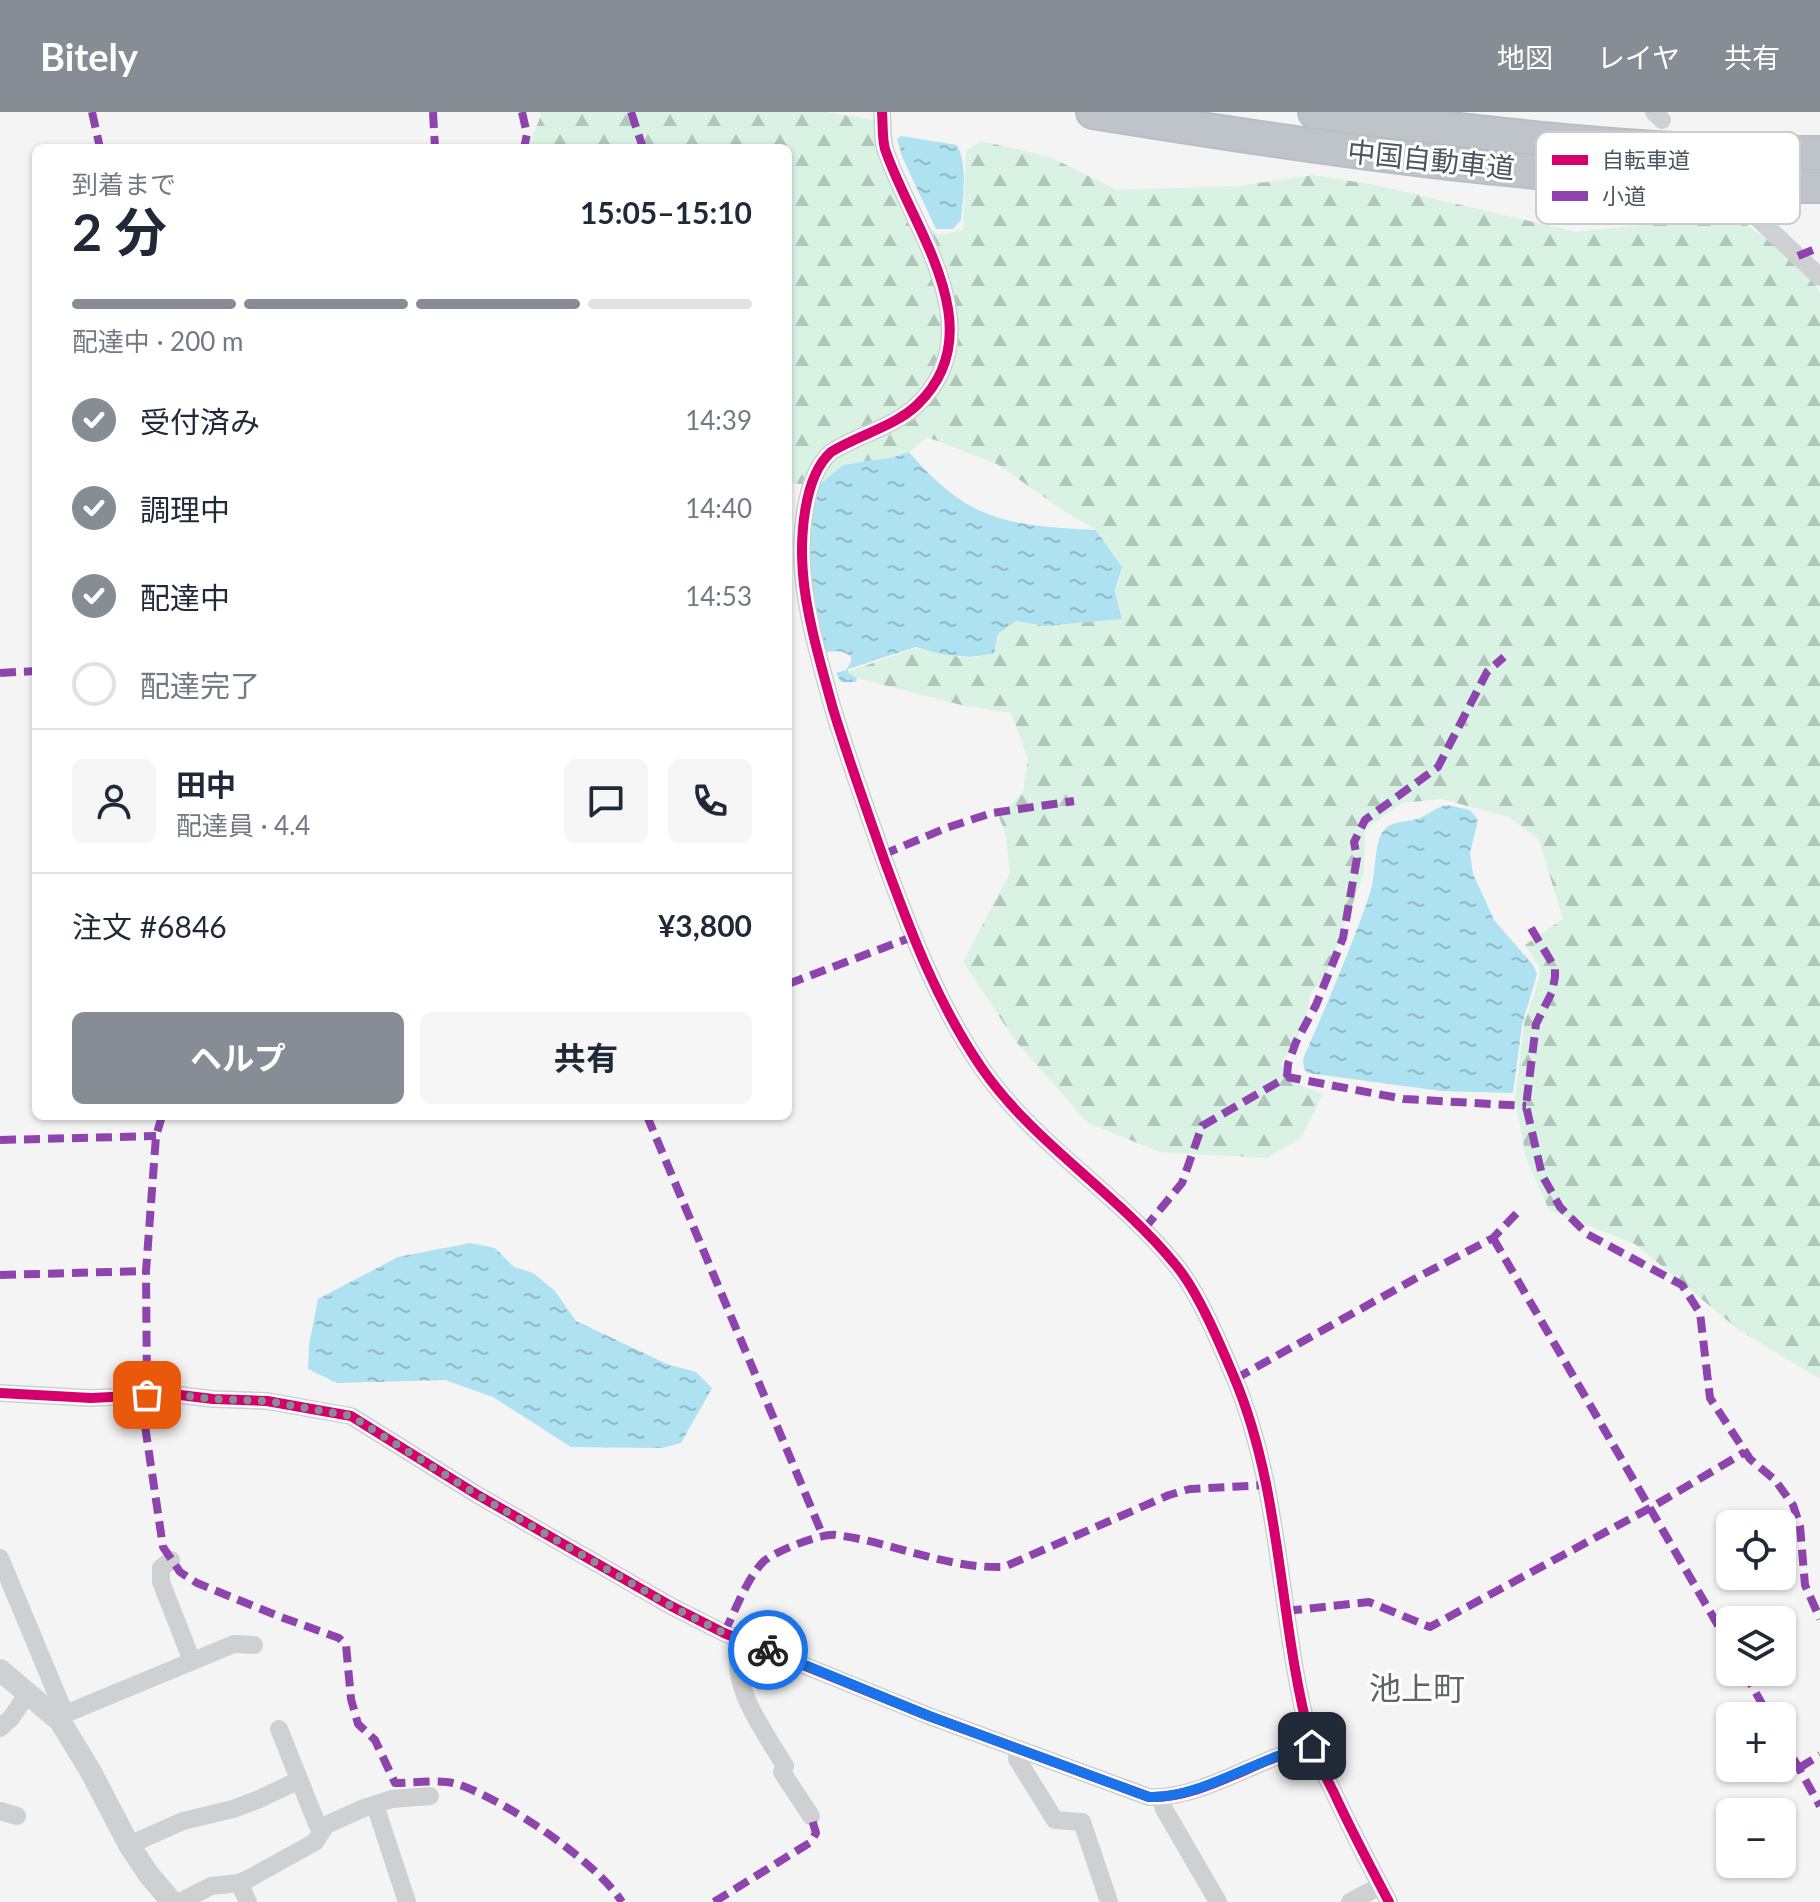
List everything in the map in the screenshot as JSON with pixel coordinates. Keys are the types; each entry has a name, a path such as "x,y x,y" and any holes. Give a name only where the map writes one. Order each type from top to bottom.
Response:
{"highway":[{"name":"中国自動車道","path":"1093,112 1287,143 1536,171"},
{"name":"中国自動車道","path":"1315,112 1536,138"},
{"name":"中国自動車道","path":"1800,185 1820,186"}],"street":[{"path":"882,112 884,147 936,261 949,318 950,342 936,383 915,407 831,452 820,461 812,481 803,532 803,576 822,668 847,756 882,855 912,937 946,1011 999,1091 1039,1134 1144,1229 1178,1266 1235,1379 1250,1423 1271,1513 1293,1664 1312,1746 1384,1894 1350,1902"},
{"path":"1764,224 1820,277"},
{"path":"0,1393 91,1398 172,1394 267,1401 351,1416 476,1494 697,1619 1018,1750 1149,1797 1161,1798 1210,1784 1289,1751 1312,1746"},
{"path":"0,1558 63,1718 129,1845 172,1902"},
{"path":"171,1560 161,1568 161,1582 192,1661"},
{"path":"740,1639 736,1654 743,1695 785,1766 782,1772 811,1816"},
{"path":"63,1718 234,1644 254,1645"},
{"path":"0,1670 63,1718"},
{"path":"0,1728 28,1693"},
{"path":"279,1729 321,1829"},
{"path":"1018,1750 1017,1759 1055,1820 1082,1822 1109,1902"},
{"path":"129,1845 183,1821 257,1800 299,1780"},
{"path":"180,1902 211,1886 239,1883 315,1842 321,1829 375,1805 392,1799 430,1796"},
{"path":"1161,1798 1164,1809 1218,1902"},
{"path":"375,1805 407,1902"},
{"path":"239,1883 248,1902"}],"green space":[{"path":"539,112 825,112 874,120 880,161 899,205 939,235 963,230 966,151 981,141 1050,157 1117,190 1239,186 1313,175 1375,185 1576,232 1650,224 1745,224 1807,269 1820,294 1820,1379 1739,1330 1635,1244 1549,1210 1526,1158 1515,1099 1524,1024 1540,968 1525,945 1563,919 1539,840 1509,817 1441,799 1402,803 1365,829 1364,874 1325,977 1311,992 1305,1024 1281,1064 1292,1082 1323,1094 1301,1138 1267,1158 1160,1152 1088,1123 1017,1043 963,962 1010,873 1006,835 999,817 1023,792 1028,759 1011,713 965,706 857,678 847,672 916,648 969,658 994,654 999,634 1016,621 1045,626 1122,619 1116,591 1122,567 1097,530 997,464 927,437 909,452 894,457 843,465 818,486 792,483 792,144 530,144 541,115"}],"water":[{"path":"901,136 957,145 963,162 964,192 961,220 953,229 936,229 903,159 897,139"},
{"path":"909,452 952,493 992,516 1038,526 1096,530 1122,567 1115,591 1122,619 1045,626 1016,621 998,634 994,654 969,657 939,654 916,647 848,669 848,673 857,678 856,682 841,682 836,673 846,670 851,656 841,651 826,652 810,609 809,516 818,486 843,465"},
{"path":"1448,805 1470,810 1478,820 1470,853 1473,874 1494,920 1533,965 1537,974 1522,1025 1513,1093 1441,1091 1308,1073 1304,1069 1303,1059 1370,893 1382,833 1395,823 1420,818"},
{"path":"470,1243 495,1248 514,1267 533,1273 555,1291 576,1321 667,1364 696,1372 712,1388 681,1443 662,1448 571,1447 493,1397 445,1380 337,1383 308,1369 309,1345 318,1299 398,1257"}],"marked path":[{"path":"92,112 99,144"},
{"path":"433,112 435,144"},
{"path":"522,112 527,134 525,144"},
{"path":"631,112 642,144"},
{"path":"1798,256 1820,247"},
{"path":"1287,1077 1296,1042 1316,1005 1343,938 1357,858 1354,842 1365,820 1438,767 1487,672 1504,657"},
{"path":"0,673 32,671"},
{"path":"882,855 992,813 1074,801"},
{"path":"1531,928 1555,968 1552,992 1536,1024 1526,1106 1542,1175 1560,1207 1587,1234 1682,1285 1700,1313 1710,1398 1750,1459 1775,1480 1793,1505 1800,1526 1805,1585 1820,1619"},
{"path":"792,982 912,937"},
{"path":"1144,1229 1182,1183 1202,1126 1287,1077 1404,1099 1526,1106"},
{"path":"161,1120 156,1136 146,1271 147,1395 144,1419 163,1547 180,1572 197,1583 339,1638 346,1645 351,1699 358,1724 375,1740 395,1783 435,1781 457,1784 499,1803 571,1850 622,1902"},
{"path":"649,1120 823,1536"},
{"path":"0,1140 156,1136"},
{"path":"1235,1379 1493,1238 1519,1211"},
{"path":"1493,1238 1716,1622"},
{"path":"0,1275 146,1271"},
{"path":"1286,1611 1369,1602 1430,1627 1650,1508 1745,1452"},
{"path":"724,1633 746,1587 762,1563 809,1540 836,1535 940,1560 1004,1567 1169,1495 1190,1489 1265,1485"},
{"path":"1752,1686 1761,1702"},
{"path":"1799,1768 1820,1755"},
{"path":"1796,1763 1820,1806"},
{"path":"714,1902 811,1842 816,1833 811,1816"}],"cycle path":[{"path":"882,112 885,149 940,278 948,312 949,344 939,376 917,405 898,419 831,452 814,477 809,492 802,544 805,590 833,709 905,915 927,968 966,1043 981,1067 1025,1120 1127,1213 1174,1263 1191,1287 1215,1333 1250,1421 1262,1466 1300,1697 1311,1742 1321,1768 1389,1902"},
{"path":"0,1393 91,1398 172,1394 267,1401 351,1416 476,1494 724,1633 929,1716 1149,1797 1170,1796 1211,1785 1271,1759 1312,1746"}],"way so far":[{"path":"147,1395 267,1401 351,1416 476,1494 671,1606 724,1633 768,1650"}],"district":[{"name":"池上町","path":"1417,1689"}],"route":[{"path":"768,1650 929,1716 1149,1797 1164,1798 1210,1784 1289,1751 1312,1746"}]}
